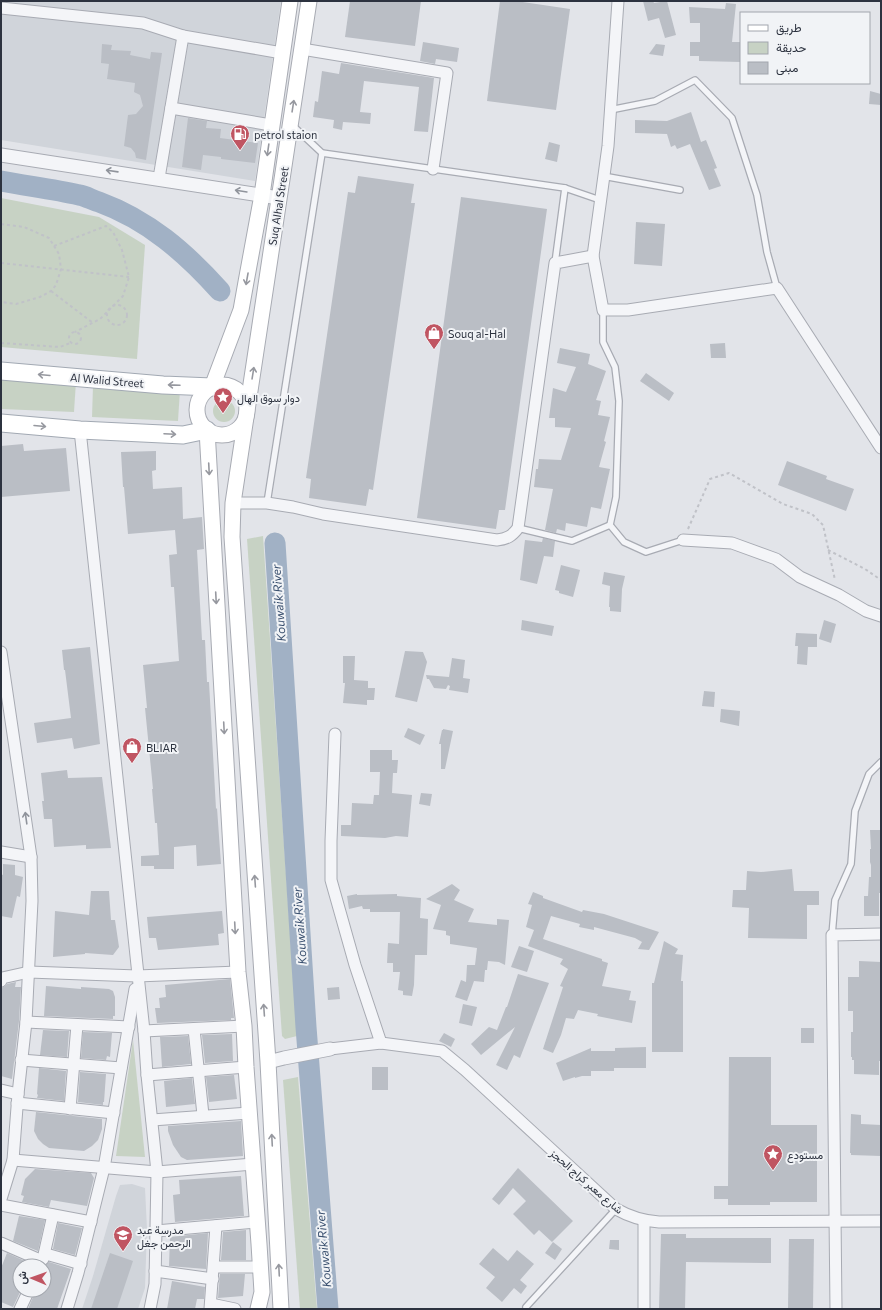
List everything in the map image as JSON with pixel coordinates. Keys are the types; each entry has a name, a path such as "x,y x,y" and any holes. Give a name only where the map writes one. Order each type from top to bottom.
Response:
{"main road":[{"name":"Suq Alhal Street","path":"212,386 241,310 262,195 290,1"},
{"name":"Suq Alhal Street","path":"281,1309 268,1062 232,537 233,504 309,1"},
{"name":"Al Walid Street","path":"1,371 163,385 212,386"},
{"path":"219,385 233,387 244,397 247,411 245,419 236,430 229,434 221,434 207,430 198,418 197,410 201,396 206,390 212,386 219,385"},
{"path":"1,423 80,430 183,435 207,430"},
{"path":"207,430 238,972 244,1026 262,1292 258,1309"}],"street":[{"path":"618,1 608,146 593,256 603,310 628,310 777,288 881,448"},
{"path":"1,8 143,23 183,36 282,53"},
{"path":"159,178 183,36"},
{"path":"302,49 447,73 433,169"},
{"path":"171,108 271,125"},
{"path":"1,155 159,178 279,198"},
{"path":"233,504 267,503 323,514 497,540 512,536 518,528 555,262 593,256"},
{"path":"80,430 144,1031 146,1075 157,1172 155,1271 150,1309"},
{"path":"683,540 732,543 776,559 800,577 839,595 866,611 881,616"},
{"path":"1,652 31,857 32,901 26,1022 13,1160 1,1199"},
{"path":"335,734 331,880 355,965 381,1043"},
{"path":"1,852 31,857"},
{"path":"836,1309 832,935 881,934"},
{"path":"1,981 2,978 29,972 138,976 238,972"},
{"path":"67,1309 81,1264 104,1168 138,976"},
{"path":"26,1022 129,1027"},
{"path":"70,1109 77,1025"},
{"path":"144,1031 244,1026"},
{"path":"194,1029 203,1115"},
{"name":"شارع معبر كراج الحجز","path":"330,1049 381,1043 442,1052 465,1070 616,1209 628,1216 644,1221 881,1221"},
{"path":"268,1062 330,1049"},
{"path":"22,1060 122,1068"},
{"path":"146,1075 246,1068"},
{"path":"1,1090 18,1099 70,1109 114,1113"},
{"path":"152,1120 203,1115 249,1113"},
{"path":"13,1160 157,1172 253,1164"},
{"path":"1,1204 91,1222"},
{"path":"43,1258 54,1215"},
{"path":"644,1221 644,1309"},
{"path":"156,1231 257,1222"},
{"path":"216,1226 211,1306 235,1309"},
{"path":"1,1243 35,1258"},
{"path":"44,1258 46,1254 81,1264"},
{"path":"214,1267 260,1267"},
{"path":"155,1271 213,1280"},
{"path":"20,1309 25,1298"}],"lane":[{"path":"610,110 655,101 695,80 732,118 757,195 767,252 777,288"},
{"path":"291,123 322,153 565,188 600,200"},
{"path":"267,503 322,153"},
{"path":"603,176 680,190"},
{"path":"555,262 565,188"},
{"path":"603,310 603,342 615,367 619,401 616,497 610,525"},
{"path":"518,528 572,541 610,525"},
{"path":"610,525 624,542 646,552 683,540"},
{"path":"832,935 835,900 851,864 855,811 869,774 881,762"},
{"path":"526,1307 616,1209"}],"path":[{"path":"1,224 24,227 49,238 59,254 61,270 56,285 51,291 40,297 16,304 1,302"},
{"path":"54,246 106,226 113,232 122,250 129,277 123,296 100,319 70,335 70,343"},
{"path":"1,263 129,277"},
{"path":"51,291 93,323"},
{"path":"116,305 124,308 127,316 122,323 114,324 109,321 107,316 111,308 116,305"},
{"path":"1,343 60,347 70,343 76,345 81,341 81,335 76,332"},
{"path":"683,540 710,480 729,473 783,504 812,514 823,525 839,595"},
{"path":"828,549 865,569 881,580"}],"shaded area":[{"path":"1,1 281,1 255,181 1,140"},
{"name":"مدرسة عبد الرحمن جغل","path":"132,1184 145,1188 147,1229 145,1288 138,1309 82,1309 120,1185"}],"green space":[{"path":"1,198 99,217 145,245 137,359 1,347"},
{"path":"1,378 76,381 74,412 1,409"},
{"path":"93,386 180,390 178,421 92,417"},
{"path":"224,400 232,403 235,411 232,419 224,422 216,419 213,411 216,403"},
{"path":"263,536 297,1036 285,1039 282,1036 247,539"},
{"path":"133,1040 145,1157 116,1156"},
{"path":"298,1077 317,1309 300,1309 283,1080"}],"building":[{"path":"350,1 421,1 415,46 345,37"},
{"path":"500,1 516,1 570,9 556,110 487,101"},
{"path":"643,1 653,1 654,3 667,1 676,35 665,38 659,18 648,21"},
{"path":"726,3 736,4 732,42 740,42 740,62 699,61 699,56 690,56 690,42 700,42 700,23 690,23 689,7 725,9"},
{"path":"423,42 459,48 457,62 436,59 435,64 420,61"},
{"path":"102,44 112,45 111,50 131,51 130,55 150,59 151,52 162,53 146,160 136,158 135,153 131,148 124,146 128,115 136,114 143,106 140,95 134,92 135,83 107,79 109,64 101,63"},
{"path":"656,44 665,45 663,56 649,54"},
{"path":"341,63 434,78 428,132 414,131 419,87 364,81 360,112 371,113 370,124 343,122 342,130 333,128 334,120 313,117 315,101 318,102 322,71 339,74"},
{"path":"870,91 881,94 881,105 869,104"},
{"path":"691,112 701,142 706,140 717,168 714,169 721,186 709,190 690,144 677,149 675,145 671,147 667,134 635,133 635,120 667,121"},
{"path":"188,118 207,121 206,128 221,129 220,138 258,143 255,163 221,159 221,157 203,155 201,170 182,167"},
{"path":"549,142 560,145 557,162 545,159"},
{"path":"358,176 414,184 411,203 415,203 373,490 369,489 366,506 309,498 311,479 306,478 348,192 355,193"},
{"path":"461,197 547,209 505,510 499,510 496,529 417,518"},
{"path":"636,222 665,224 662,266 634,264"},
{"path":"725,343 726,358 711,358 710,344"},
{"path":"560,348 590,354 588,364 606,371 596,400 601,401 598,415 610,417 604,441 606,442 599,467 610,469 601,509 591,507 587,527 566,523 565,531 557,529 556,533 545,530 553,489 534,487 539,459 561,460 571,428 555,427 555,418 549,418 553,388 566,392 576,367 557,363"},
{"path":"646,373 674,393 669,401 640,381"},
{"path":"23,444 24,451 66,448 70,491 1,497 1,446"},
{"path":"156,451 156,470 152,471 153,489 182,487 183,519 202,517 204,549 197,550 202,640 205,640 207,682 209,682 216,809 217,808 221,864 197,866 196,845 174,847 174,869 154,869 154,866 141,866 141,856 159,855 145,708 147,708 143,665 179,661 174,587 171,587 169,555 177,554 175,530 128,534 121,452"},
{"path":"787,461 827,476 826,479 854,489 846,511 778,485"},
{"path":"543,538 555,541 553,557 544,556 537,584 520,580 525,540 542,542"},
{"path":"561,565 580,570 573,597 559,593 559,591 555,590"},
{"path":"604,572 625,576 622,589 621,612 610,611 610,586 602,584"},
{"path":"522,620 554,626 552,636 521,630"},
{"path":"824,620 836,624 831,643 819,639"},
{"path":"796,633 817,634 817,647 808,647 807,665 797,664 798,646 795,646"},
{"path":"90,647 100,744 74,749 72,738 37,743 34,723 71,718 62,650"},
{"path":"405,651 423,652 427,662 417,702 395,697"},
{"path":"343,656 355,656 354,680 368,681 368,688 375,688 374,700 367,700 367,705 343,703 345,683 343,683"},
{"path":"452,658 465,660 463,678 470,679 468,693 449,690 450,686 448,685 446,689 434,688 429,679 427,679 426,675 449,677"},
{"path":"704,691 715,692 714,707 702,706"},
{"path":"721,709 740,711 739,726 720,722"},
{"path":"408,728 425,735 420,745 404,737"},
{"path":"443,729 453,731 445,769 441,769 441,744 439,744"},
{"path":"370,750 392,750 392,760 398,760 397,773 393,773 392,793 412,795 408,837 396,836 385,838 341,836 341,825 351,825 352,803 373,804 374,795 379,795 380,772 370,772"},
{"path":"67,770 68,778 102,777 111,848 86,849 86,845 54,847 52,819 44,819 41,773"},
{"path":"421,793 432,794 430,806 419,804"},
{"path":"870,830 881,830 881,893 879,893 879,916 864,916 864,896 868,896 869,877 871,877"},
{"path":"3,864 15,865 15,875 23,877 20,897 17,896 12,918 1,916 1,874 3,875"},
{"path":"792,869 794,891 819,891 819,905 807,905 807,939 748,938 749,908 732,907 733,890 746,890 747,871 761,872"},
{"path":"452,884 460,890 454,900 474,909 468,922 497,925 497,919 509,920 505,965 499,962 488,961 487,970 485,970 484,982 474,981 467,1001 455,997 461,980 466,982 467,965 475,965 477,948 450,944 450,936 446,935 446,931 433,929 441,905 426,899"},
{"path":"91,891 109,891 111,920 115,920 119,947 113,955 85,953 53,957 55,911 89,915"},
{"path":"533,892 543,896 543,898 582,912 583,910 604,914 659,932 649,950 638,949 642,942 635,938 594,927 594,930 579,927 580,924 551,916 543,939 602,959 602,961 608,963 602,986 631,991 629,1000 636,1001 632,1023 597,1016 598,1014 578,1010 574,1019 566,1018 561,1035 553,1053 543,1049 563,987 560,986 568,969 560,964 563,959 528,946 534,930 526,927 532,905 528,904"},
{"path":"357,894 397,894 397,896 421,898 420,918 428,919 427,955 415,955 412,996 403,995 403,991 398,990 400,972 393,972 393,963 387,963 388,943 399,944 400,912 370,912 370,909 363,909 362,906 349,909 347,896"},
{"path":"222,911 224,933 218,934 219,945 158,950 156,938 149,938 147,917"},
{"path":"664,941 678,949 675,954 683,955 681,981 683,981 683,1052 652,1052 652,983 654,983"},
{"path":"519,946 534,951 527,972 511,967"},
{"path":"859,961 881,962 881,1061 879,1061 879,1075 854,1074 854,1060 852,1060 851,1057 853,1011 848,1011 848,977 859,977"},
{"path":"518,974 549,983 520,1058 514,1055 507,1070 496,1065 515,1027 481,1055 471,1044 489,1027 497,1030 507,1007"},
{"path":"230,979 234,1018 231,1018 231,1020 157,1023 155,1008 160,1008 159,998 166,997 165,985"},
{"path":"16,982 15,987 21,987 19,1021 12,1079 1,1076 1,988 7,984"},
{"path":"46,986 81,989 81,987 109,989 113,991 115,997 115,1016 113,1016 113,1019 44,1016"},
{"path":"339,987 340,999 328,1000 327,988"},
{"path":"463,1004 477,1007 472,1026 459,1023"},
{"path":"801,1028 814,1028 814,1043 801,1043"},
{"path":"43,1030 69,1031 67,1057 40,1055"},
{"path":"83,1032 112,1033 110,1057 107,1056 106,1060 81,1058"},
{"path":"444,1033 455,1039 451,1047 439,1041"},
{"path":"232,1034 233,1061 205,1063 202,1035"},
{"path":"188,1036 191,1064 162,1067 160,1037"},
{"path":"646,1047 646,1068 614,1068 614,1071 591,1071 591,1076 575,1077 563,1081 556,1063 591,1048 591,1051 615,1051 615,1048"},
{"path":"729,1057 771,1057 771,1125 817,1125 817,1202 770,1202 770,1205 728,1205 728,1199 714,1199 714,1186 728,1186"},
{"path":"372,1067 388,1067 388,1090 372,1090"},
{"path":"39,1068 66,1071 64,1101 37,1098"},
{"path":"80,1072 106,1074 103,1105 78,1102"},
{"path":"234,1075 237,1099 209,1102 206,1077"},
{"path":"192,1078 195,1104 166,1107 164,1081"},
{"path":"36,1112 102,1119 102,1129 98,1140 84,1151 49,1148 38,1139 34,1131"},
{"path":"851,1114 861,1115 861,1124 881,1125 881,1156 851,1155"},
{"path":"241,1121 243,1156 187,1160 181,1157 173,1145 168,1131 168,1126"},
{"path":"518,1168 573,1221 552,1242 539,1230 534,1235 513,1214 526,1201 513,1188 499,1205 492,1199"},
{"path":"35,1169 91,1173 94,1178 87,1206 51,1200 49,1207 22,1202 24,1196 21,1195 25,1179"},
{"path":"241,1176 244,1216 175,1222 173,1195 180,1194 179,1180"},
{"path":"19,1216 45,1220 38,1251 13,1241"},
{"path":"58,1223 82,1228 75,1255 53,1249"},
{"path":"246,1230 246,1260 221,1260 223,1232"},
{"path":"208,1233 206,1269 169,1266 170,1237"},
{"path":"661,1234 686,1234 686,1238 771,1238 771,1263 686,1262 685,1309 659,1309"},
{"path":"789,1239 814,1239 813,1309 788,1309"},
{"path":"610,1240 619,1240 619,1250 609,1249"},
{"path":"553,1242 562,1249 555,1260 545,1253"},
{"path":"493,1248 508,1261 517,1250 534,1264 520,1280 527,1286 521,1294 514,1288 502,1302 486,1288 495,1277 479,1264"},
{"path":"7,1253 18,1258 12,1258 12,1298 17,1298 13,1307 1,1302 1,1268"},
{"path":"110,1253 133,1261 117,1309 91,1309"},
{"path":"52,1263 71,1269 57,1309 28,1309 33,1298 52,1298"},
{"path":"220,1274 245,1274 243,1296 218,1298"},
{"path":"172,1281 205,1287 204,1299 197,1299 195,1309 167,1309"}],"waterway":[{"name":"Kouwaik River","path":"1,181 82,196 117,209 150,228 179,250 220,291"},
{"name":"Kouwaik River","path":"275,543 306,1027 328,1309"}],"place":[{"name":"petrol staion","path":"240,151"},
{"name":"Souq al-Hal","path":"434,350"},
{"name":"دوار سوق الهال","path":"223,414"},
{"name":"BLIAR","path":"132,764"},
{"name":"مستودع","path":"773,1171"},
{"name":"مدرسة عبد الرحمن جغل","path":"123,1252"}]}
